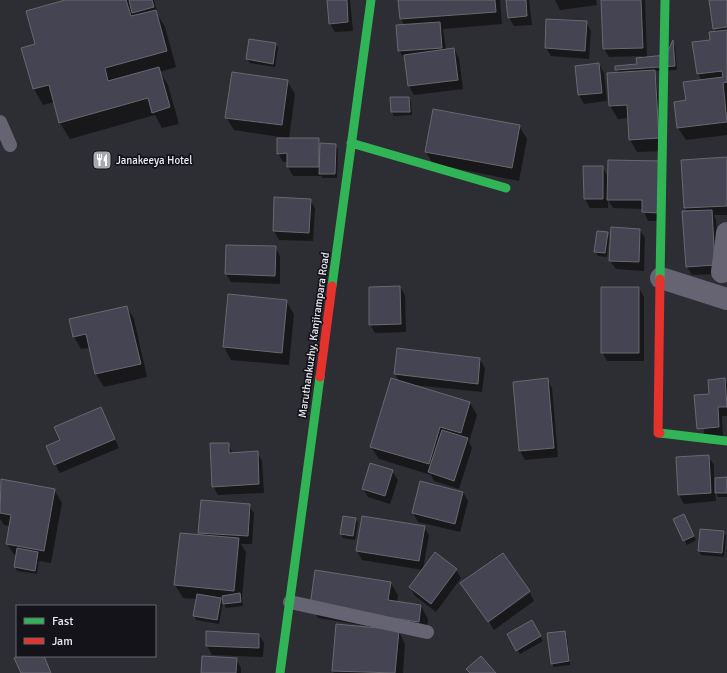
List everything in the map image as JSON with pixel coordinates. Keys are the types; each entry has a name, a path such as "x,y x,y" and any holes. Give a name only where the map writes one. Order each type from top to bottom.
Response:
{"main road":[{"name":"Maruthankuzhy, Kanjirampara Road","path":"280,673 371,0"},
{"path":"665,0 658,433 727,441"},
{"path":"352,143 506,188"}],"street":[{"path":"722,272 727,234"},
{"path":"661,278 727,299"}],"lane":[{"path":"0,122 10,145"},
{"path":"290,602 426,632"}],"building":[{"path":"65,0 126,0 131,16 156,10 167,51 105,68 108,81 159,67 170,107 152,113 148,98 59,123 49,85 33,89 21,48 35,44 26,11"},
{"path":"129,0 152,0 154,7 132,13"},
{"path":"327,0 347,0 348,22 329,24"},
{"path":"398,0 495,0 496,12 400,19"},
{"path":"506,0 526,0 527,16 508,18"},
{"path":"601,0 641,0 643,48 603,49"},
{"path":"709,0 727,0 727,27 713,29"},
{"path":"546,19 587,21 585,51 545,48"},
{"path":"440,22 442,48 398,51 396,25"},
{"path":"727,30 727,82 723,83 727,122 677,128 674,102 686,100 683,82 723,77 722,71 697,74 692,42 710,40 709,32"},
{"path":"249,39 276,43 273,64 246,59"},
{"path":"673,40 675,66 615,70 615,66 637,64 636,58 666,55"},
{"path":"454,48 458,80 408,86 404,55"},
{"path":"599,63 602,93 578,95 575,66"},
{"path":"655,70 659,138 629,140 627,105 609,106 607,73"},
{"path":"232,72 288,80 282,125 225,118"},
{"path":"390,97 409,97 410,112 391,112"},
{"path":"433,109 520,125 512,168 425,152"},
{"path":"277,138 319,138 319,167 287,167 287,153 277,154"},
{"path":"320,143 336,144 335,174 319,174"},
{"path":"727,157 727,206 684,208 681,160"},
{"path":"608,160 661,161 659,213 642,212 642,200 607,200"},
{"path":"583,166 603,166 603,199 584,199"},
{"path":"274,197 311,199 309,233 273,231"},
{"path":"712,210 715,265 686,267 682,211"},
{"path":"611,227 640,229 639,262 609,261"},
{"path":"597,231 608,232 605,253 594,252"},
{"path":"226,245 276,246 275,276 225,274"},
{"path":"400,286 401,324 369,325 369,287"},
{"path":"601,287 639,287 639,353 601,353"},
{"path":"228,294 287,300 282,353 223,347"},
{"path":"127,306 141,364 95,374 86,334 73,337 69,319"},
{"path":"397,348 480,358 478,384 394,374"},
{"path":"391,378 470,402 461,433 440,427 429,464 370,447"},
{"path":"548,378 554,448 519,451 513,382"},
{"path":"725,378 727,407 718,407 719,427 697,429 694,395 709,394 708,380"},
{"path":"101,407 115,439 54,465 46,446 60,440 54,427"},
{"path":"442,430 468,438 454,481 428,472"},
{"path":"210,443 229,443 229,453 258,451 259,484 212,487"},
{"path":"709,455 711,493 678,495 676,457"},
{"path":"370,463 393,470 385,496 362,489"},
{"path":"727,477 727,493 715,493 715,478"},
{"path":"1,479 55,489 44,551 6,544 11,515 0,513"},
{"path":"420,481 463,492 455,524 412,513"},
{"path":"201,500 250,504 248,536 198,533"},
{"path":"684,514 694,536 683,541 673,519"},
{"path":"343,516 356,518 353,536 340,534"},
{"path":"362,516 425,526 419,561 356,551"},
{"path":"700,529 724,531 722,553 698,551"},
{"path":"180,533 239,538 234,591 174,585"},
{"path":"17,548 38,552 35,571 14,567"},
{"path":"435,552 457,569 431,604 409,587"},
{"path":"503,553 530,591 488,622 460,583"},
{"path":"315,570 391,582 388,600 421,605 419,622 310,606"},
{"path":"240,593 241,602 223,604 222,596"},
{"path":"197,594 221,598 217,620 193,616"},
{"path":"532,620 541,636 516,651 507,634"},
{"path":"336,624 399,630 395,673 332,671"},
{"path":"206,631 259,634 259,648 206,646"},
{"path":"565,631 569,661 551,664 547,633"},
{"path":"202,656 237,658 236,673 201,673"},
{"path":"481,656 496,673 470,673 466,669"},
{"path":"44,657 51,673 21,673 14,658"}],"traffic: fast":[{"path":"332,286 371,0"},
{"path":"660,279 665,0"},
{"path":"351,143 506,188"},
{"path":"280,673 320,377"},
{"path":"660,433 727,441"}],"traffic: jam":[{"path":"660,279 658,433 660,433"},
{"path":"320,377 332,286"}],"place":[{"name":"Janakeeya Hotel","path":"102,160"}]}
